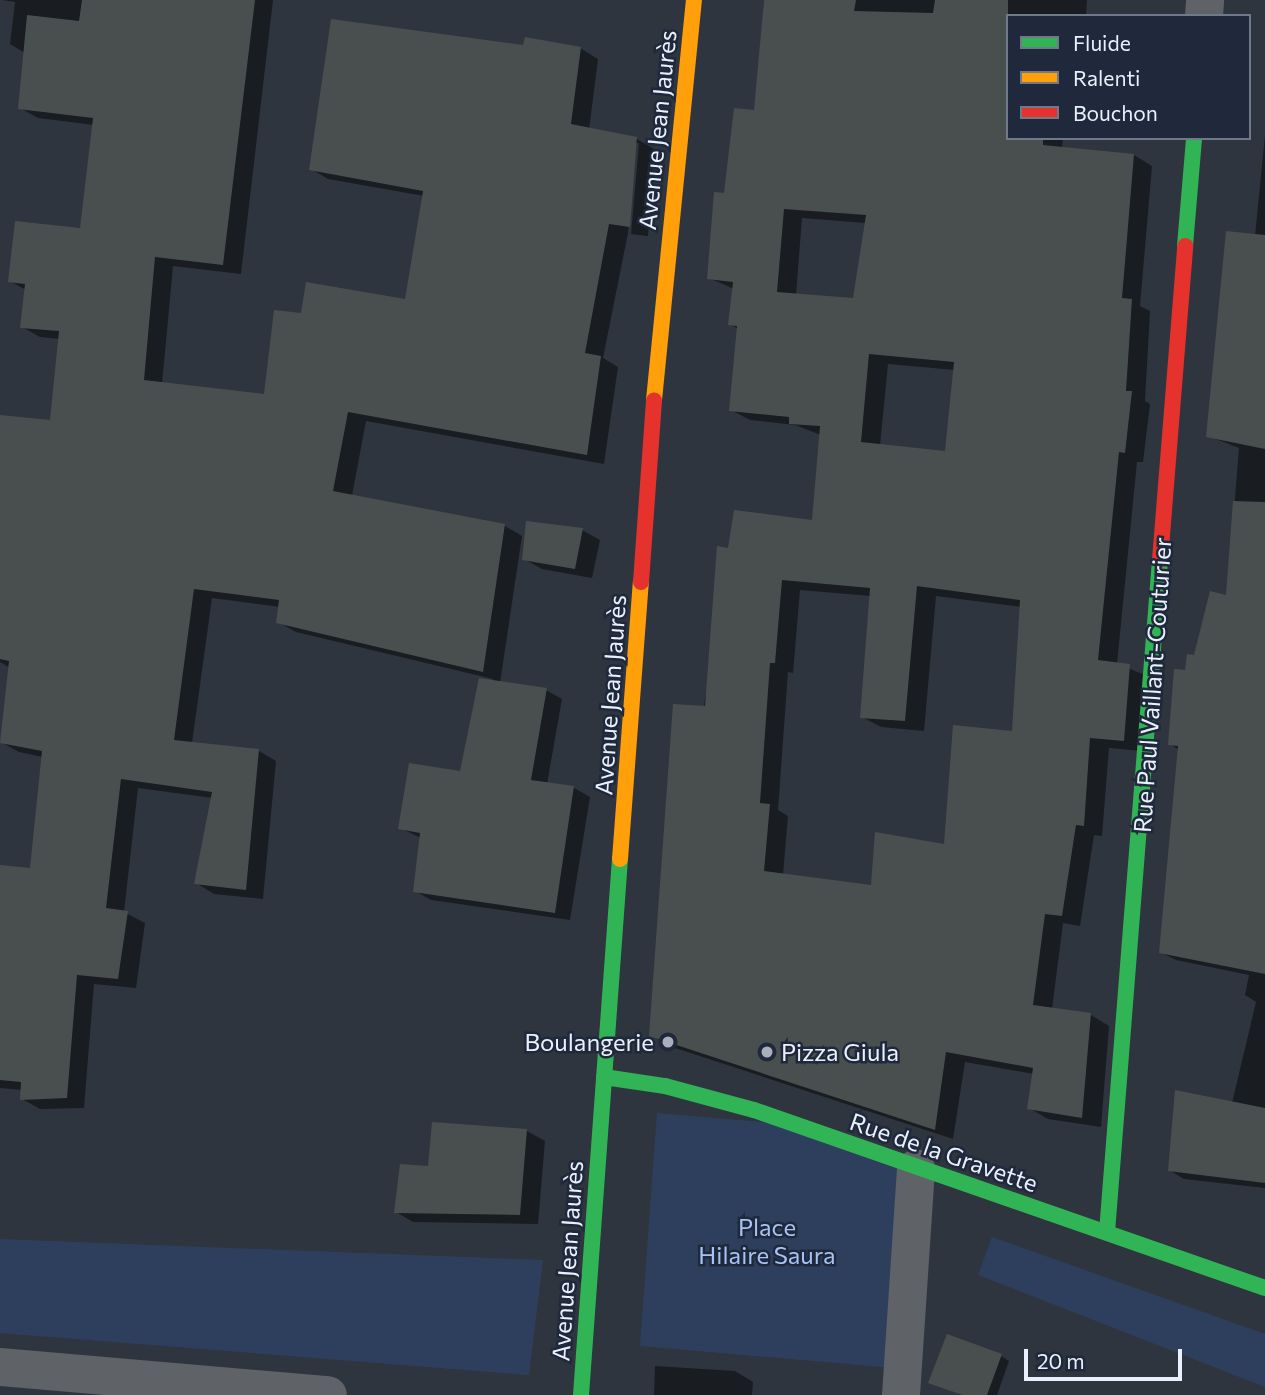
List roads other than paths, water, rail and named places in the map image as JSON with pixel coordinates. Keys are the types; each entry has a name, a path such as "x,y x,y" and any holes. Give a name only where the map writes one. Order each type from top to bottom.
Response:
{"street":[{"name":"Avenue Jean Jaurès","path":"581,1395 662,290 694,0"},
{"name":"Rue Paul Vaillant-Couturier","path":"1107,1232 1195,140"},
{"name":"Rue de la Gravette","path":"604,1077 665,1086 754,1110 1265,1288"},
{"path":"901,1395 916,1168"},
{"path":"0,1367 328,1395"}],"place":[{"name":"Boulangerie","path":"668,1042"},
{"name":"Pizza Giula","path":"767,1052"}],"park label":[{"name":"Place Hilaire Saura","path":"767,1241"}]}
